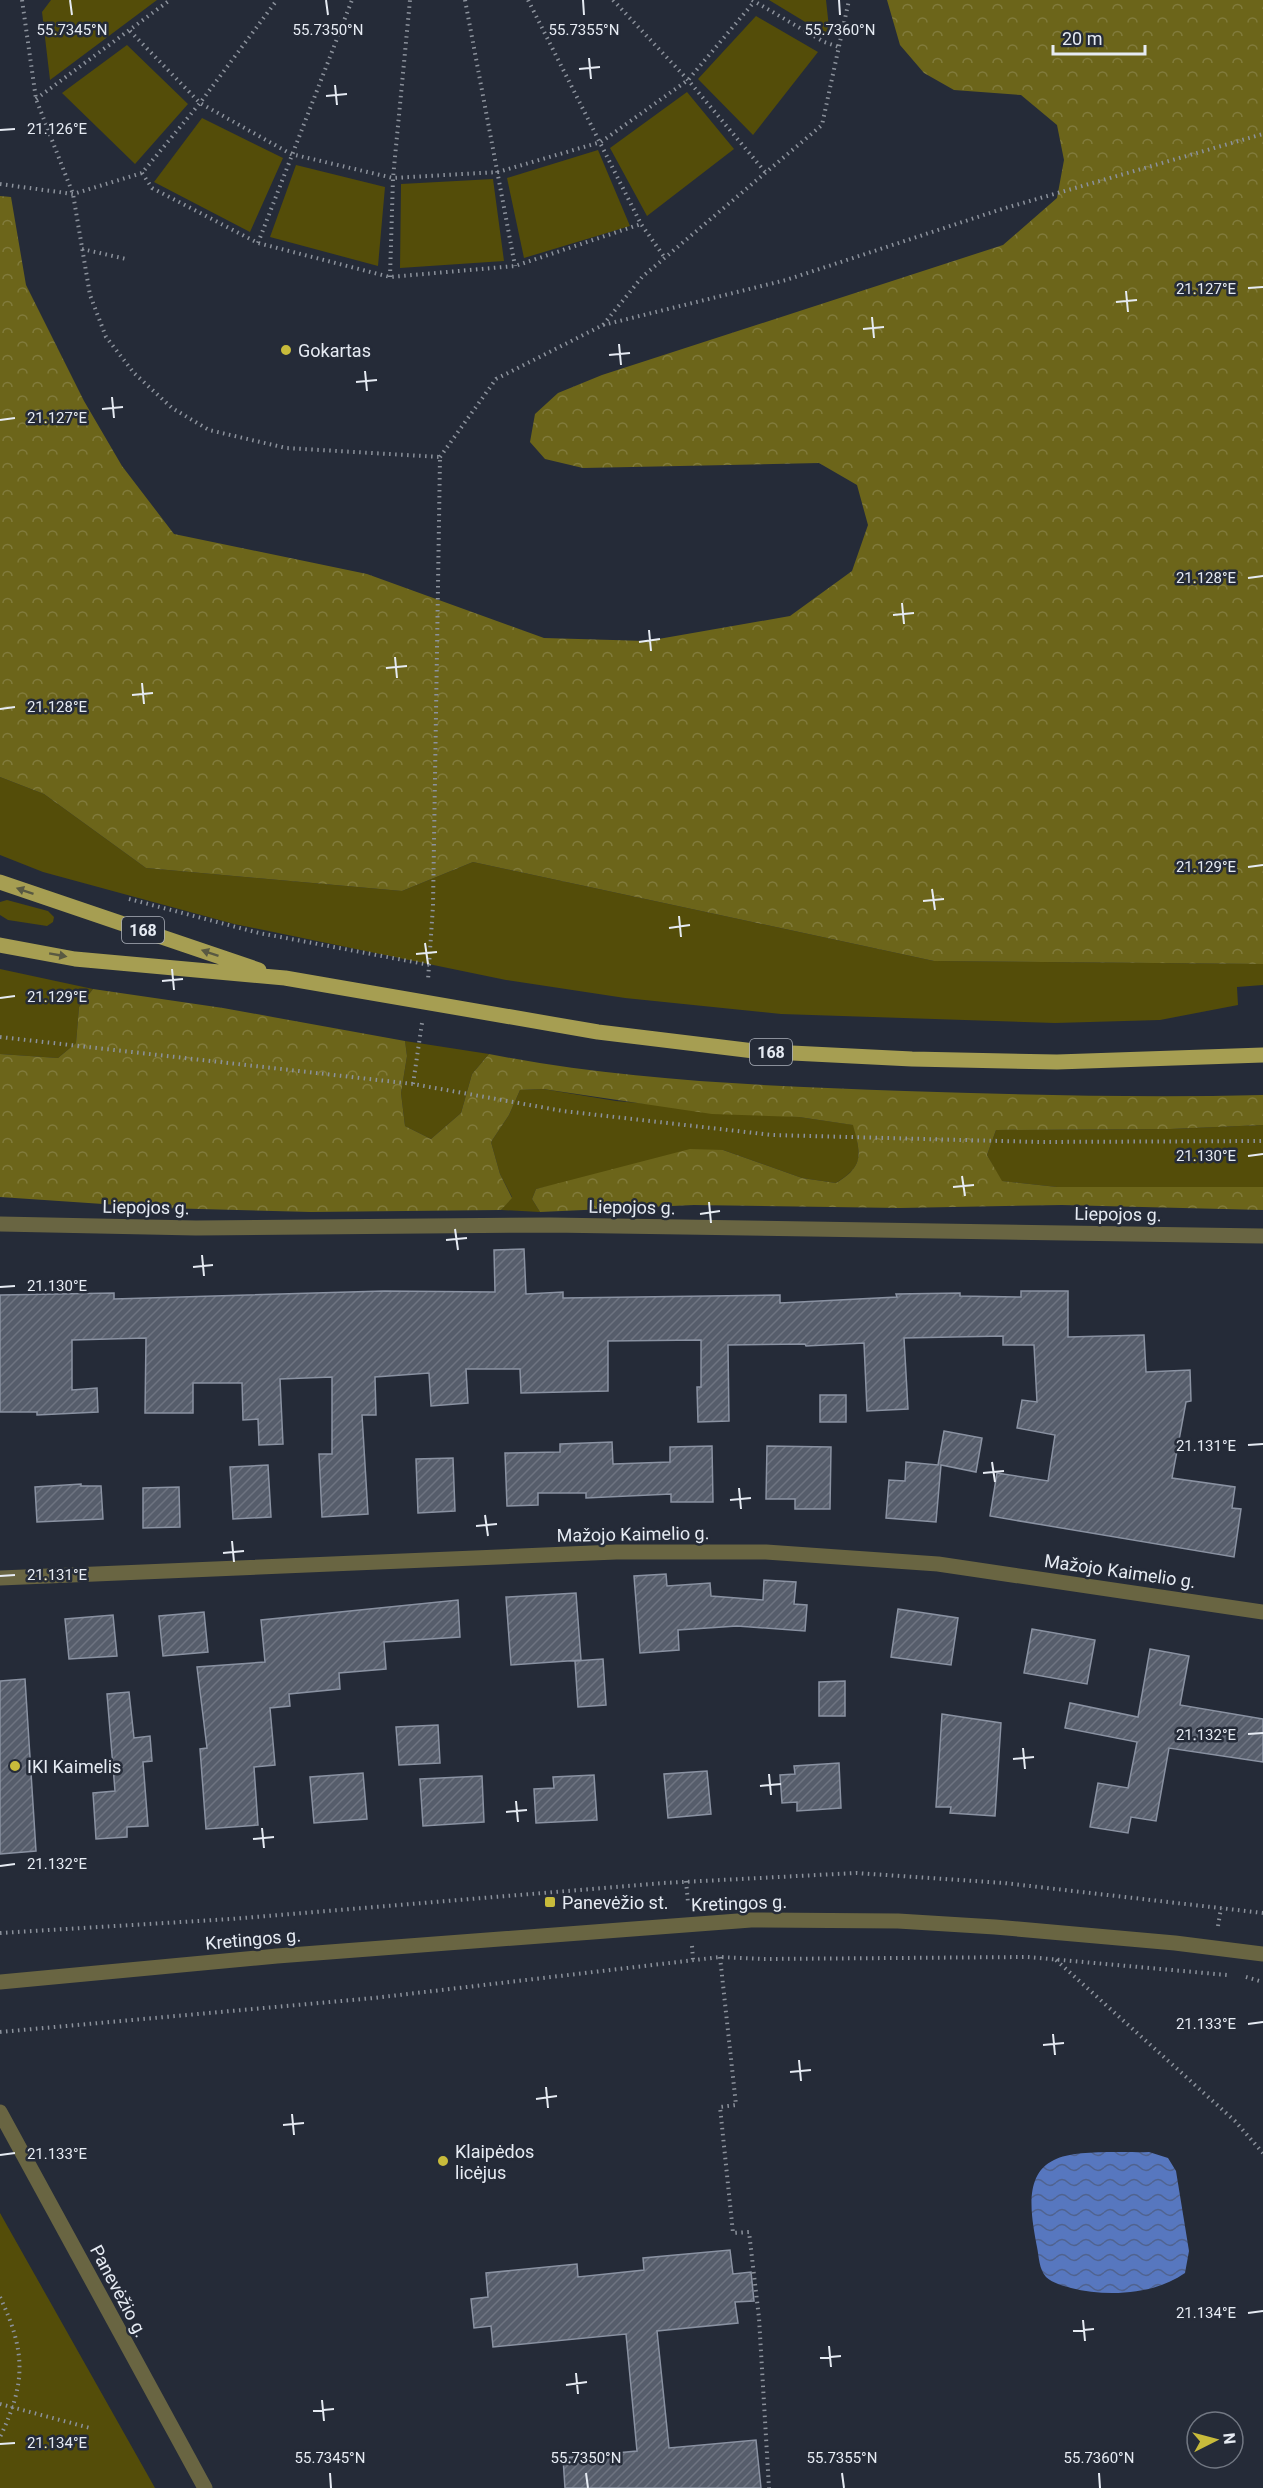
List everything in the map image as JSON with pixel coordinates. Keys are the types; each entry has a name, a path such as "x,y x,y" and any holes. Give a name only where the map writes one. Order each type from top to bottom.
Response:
{"main road":[{"name":"168","path":"0,882 285,978"},
{"name":"168","path":"0,945 75,959 285,978 598,1032 754,1051 912,1059 1057,1062 1263,1055"}],"street":[{"name":"Liepojos g.","path":"0,1224 196,1228 598,1226 1263,1236"},
{"name":"Mažojo Kaimelio g.","path":"0,1578 615,1552 766,1552 938,1564 1263,1612"},
{"name":"Kretingos g.","path":"0,1982 300,1954 751,1920 898,1921 995,1927 1175,1943 1263,1954"},
{"name":"Panevėžio g.","path":"0,2112 205,2488"}],"path":[{"path":"22,0 36,99 73,194 90,295 106,337 134,373 165,401 209,430 286,448 440,457"},
{"path":"36,99 170,0"},
{"path":"0,184 73,194 142,173 200,103 277,0"},
{"path":"258,243 352,0"},
{"path":"390,277 393,178 410,0"},
{"path":"465,0 515,266"},
{"path":"528,0 641,224 665,258"},
{"path":"613,0 688,80 766,173"},
{"path":"603,325 642,277 822,125 849,0"},
{"path":"130,31 200,103 291,154 393,178 498,172 601,142 688,80 753,1 824,42 839,47"},
{"path":"412,1084 426,1001 433,906 440,457 496,379 603,325 786,280 1002,209 1263,134"},
{"path":"142,173 152,188 258,243 390,277 515,266 641,224"},
{"path":"82,249 126,259"},
{"path":"124,898 259,933 430,965"},
{"path":"0,1037 412,1084 563,1111 772,1135 1039,1142 1263,1141"},
{"path":"0,1933 231,1919 663,1882 856,1873 1004,1883 1263,1913"},
{"path":"720,1957 736,2105 720,2107 733,2233 749,2232 759,2318 769,2488"},
{"path":"0,2032 374,1998 720,1957 1055,1959 1247,1977 1263,1982"},
{"path":"1055,1959 1235,2121 1263,2153"},
{"path":"0,2297 10,2319 21,2358 14,2408 0,2438"},
{"path":"0,2404 90,2428"}],"shaded area":[{"path":"51,0 157,0 50,80 42,12"},
{"path":"769,0 826,0 830,37"},
{"path":"756,16 818,52 753,135 698,79"},
{"path":"127,45 188,104 135,164 62,93"},
{"path":"687,92 734,149 647,216 610,148"},
{"path":"202,118 283,158 250,232 154,182"},
{"path":"598,150 630,226 524,258 507,178"},
{"path":"296,165 385,187 378,266 270,237"},
{"path":"493,179 504,261 400,268 401,184"},
{"path":"0,777 44,794 146,868 402,891 473,862 934,961 1263,964 1263,985 1237,987 1238,1005 1160,1020 1055,1023 781,1014 625,998 506,980 234,924 43,872 0,855"},
{"path":"7,900 48,911 54,917 53,922 47,926 8,920 0,915 0,902"},
{"path":"0,969 93,989 79,1007 76,1043 58,1058 0,1054"},
{"path":"405,1041 489,1054 472,1074 461,1113 431,1139 405,1126 401,1093 407,1056"},
{"path":"543,1089 616,1101 799,1117 854,1125 859,1152 858,1159 852,1171 836,1183 802,1178 723,1150 536,1189 532,1199 540,1212 501,1210 512,1197 500,1174 491,1142 509,1115 520,1090"},
{"path":"1263,1125 1263,1187 1057,1187 1001,1181 987,1155 996,1130 1170,1129"},
{"path":"0,2213 155,2488 0,2488"}],"green space":[{"path":"887,0 1263,0 1263,964 934,961 473,862 402,891 146,868 44,794 0,777 0,196 11,197 26,285 84,401 122,466 174,534 367,574 544,638 647,641 790,616 852,571 868,525 857,485 819,463 583,468 545,459 530,442 535,414 558,393 602,375 1003,245 1057,198 1064,160 1057,125 1021,95 954,90 924,73 900,45"},
{"path":"93,989 223,1008 405,1041 407,1056 401,1093 405,1126 431,1139 461,1113 472,1074 489,1054 592,1070 748,1084 1039,1095 1263,1095 1263,1125 1170,1129 996,1130 987,1155 1002,1181 1057,1187 1263,1187 1263,1210 1062,1205 900,1208 694,1205 540,1212 532,1199 536,1189 690,1149 723,1150 802,1178 836,1183 852,1171 859,1152 853,1125 799,1117 712,1114 543,1089 520,1090 509,1115 491,1142 500,1174 512,1198 501,1210 311,1212 162,1208 0,1197 0,1054 58,1058 76,1043 79,1007"}],"water":[{"path":"1149,2152 1168,2158 1176,2171 1189,2251 1185,2273 1145,2290 1115,2293 1085,2291 1058,2284 1049,2279 1044,2274 1040,2263 1032,2211 1033,2187 1044,2167 1054,2160 1075,2154"}],"building":[{"path":"524,1249 526,1294 563,1292 563,1298 780,1295 780,1303 897,1297 896,1294 960,1293 960,1296 1021,1297 1021,1291 1068,1291 1068,1337 1144,1335 1146,1372 1190,1370 1191,1401 1186,1402 1172,1478 1235,1487 1232,1508 1241,1509 1234,1557 990,1516 997,1473 1048,1481 1055,1435 1017,1428 1022,1400 1037,1402 1034,1345 1003,1345 1003,1336 904,1338 908,1409 867,1411 864,1343 806,1346 805,1344 728,1345 729,1421 698,1422 697,1387 701,1387 701,1340 608,1341 608,1391 521,1393 520,1369 466,1369 468,1403 431,1406 429,1373 375,1377 376,1415 362,1415 368,1514 322,1517 319,1454 332,1454 332,1377 280,1379 283,1444 259,1445 258,1419 243,1420 242,1383 193,1383 193,1413 145,1413 146,1338 72,1340 72,1390 97,1388 98,1412 37,1415 37,1412 0,1412 0,1295 114,1293 114,1299 384,1291 495,1292 494,1250"},
{"path":"820,1395 846,1395 846,1422 820,1422"},
{"path":"944,1431 982,1438 976,1472 941,1465 936,1522 886,1518 889,1480 905,1481 906,1462 938,1465"},
{"path":"612,1442 613,1464 670,1462 670,1447 712,1446 713,1502 671,1502 671,1494 586,1498 586,1493 538,1493 538,1505 507,1506 505,1453 560,1452 560,1444"},
{"path":"767,1446 831,1447 830,1509 795,1509 795,1499 766,1499"},
{"path":"453,1458 455,1511 418,1513 416,1459"},
{"path":"268,1465 271,1517 233,1519 230,1467"},
{"path":"81,1484 81,1486 101,1486 103,1519 37,1522 35,1487"},
{"path":"179,1487 180,1527 143,1528 143,1488"},
{"path":"666,1574 667,1586 710,1583 711,1596 763,1600 764,1580 796,1582 794,1604 807,1605 805,1631 737,1626 678,1630 679,1650 640,1653 634,1576"},
{"path":"576,1593 581,1660 511,1665 506,1597"},
{"path":"458,1600 460,1637 384,1642 386,1669 339,1673 340,1689 289,1694 290,1706 270,1708 275,1765 254,1767 258,1825 206,1829 200,1749 207,1748 197,1667 265,1662 261,1620"},
{"path":"898,1609 958,1618 951,1665 891,1657"},
{"path":"204,1612 208,1652 163,1656 159,1616"},
{"path":"113,1615 117,1656 69,1659 65,1619"},
{"path":"1032,1629 1095,1640 1087,1684 1024,1673"},
{"path":"1150,1649 1189,1656 1180,1705 1263,1719 1263,1762 1169,1748 1156,1821 1131,1817 1128,1833 1090,1827 1098,1783 1128,1788 1137,1742 1065,1728 1070,1703 1138,1717"},
{"path":"603,1659 606,1705 578,1707 575,1661"},
{"name":"IKI Kaimelis","path":"25,1679 36,1851 0,1854 0,1681"},
{"path":"845,1681 845,1716 819,1716 819,1682"},
{"path":"129,1692 134,1738 150,1736 152,1761 143,1762 148,1826 127,1827 127,1837 96,1839 93,1793 115,1791 107,1694"},
{"path":"942,1714 1001,1723 995,1816 950,1813 951,1807 936,1807"},
{"path":"438,1725 440,1763 399,1765 396,1727"},
{"path":"839,1763 841,1808 797,1811 797,1802 782,1803 780,1775 795,1774 794,1766"},
{"path":"707,1771 711,1814 668,1818 664,1774"},
{"path":"363,1773 367,1819 314,1823 310,1777"},
{"path":"594,1775 597,1820 536,1823 534,1789 554,1788 553,1777"},
{"path":"482,1776 484,1822 423,1826 420,1779"},
{"path":"730,2250 733,2274 751,2272 754,2301 735,2302 738,2323 657,2331 669,2448 756,2440 761,2488 565,2488 563,2458 637,2451 626,2334 493,2347 491,2326 474,2328 471,2299 488,2297 486,2273 577,2264 578,2277 644,2270 643,2258"}],"place":[{"name":"Gokartas","path":"286,350"},
{"name":"IKI Kaimelis","path":"15,1766"},
{"name":"Panevėžio st.","path":"550,1902"},
{"name":"Klaipėdos licėjus","path":"443,2161"}]}
